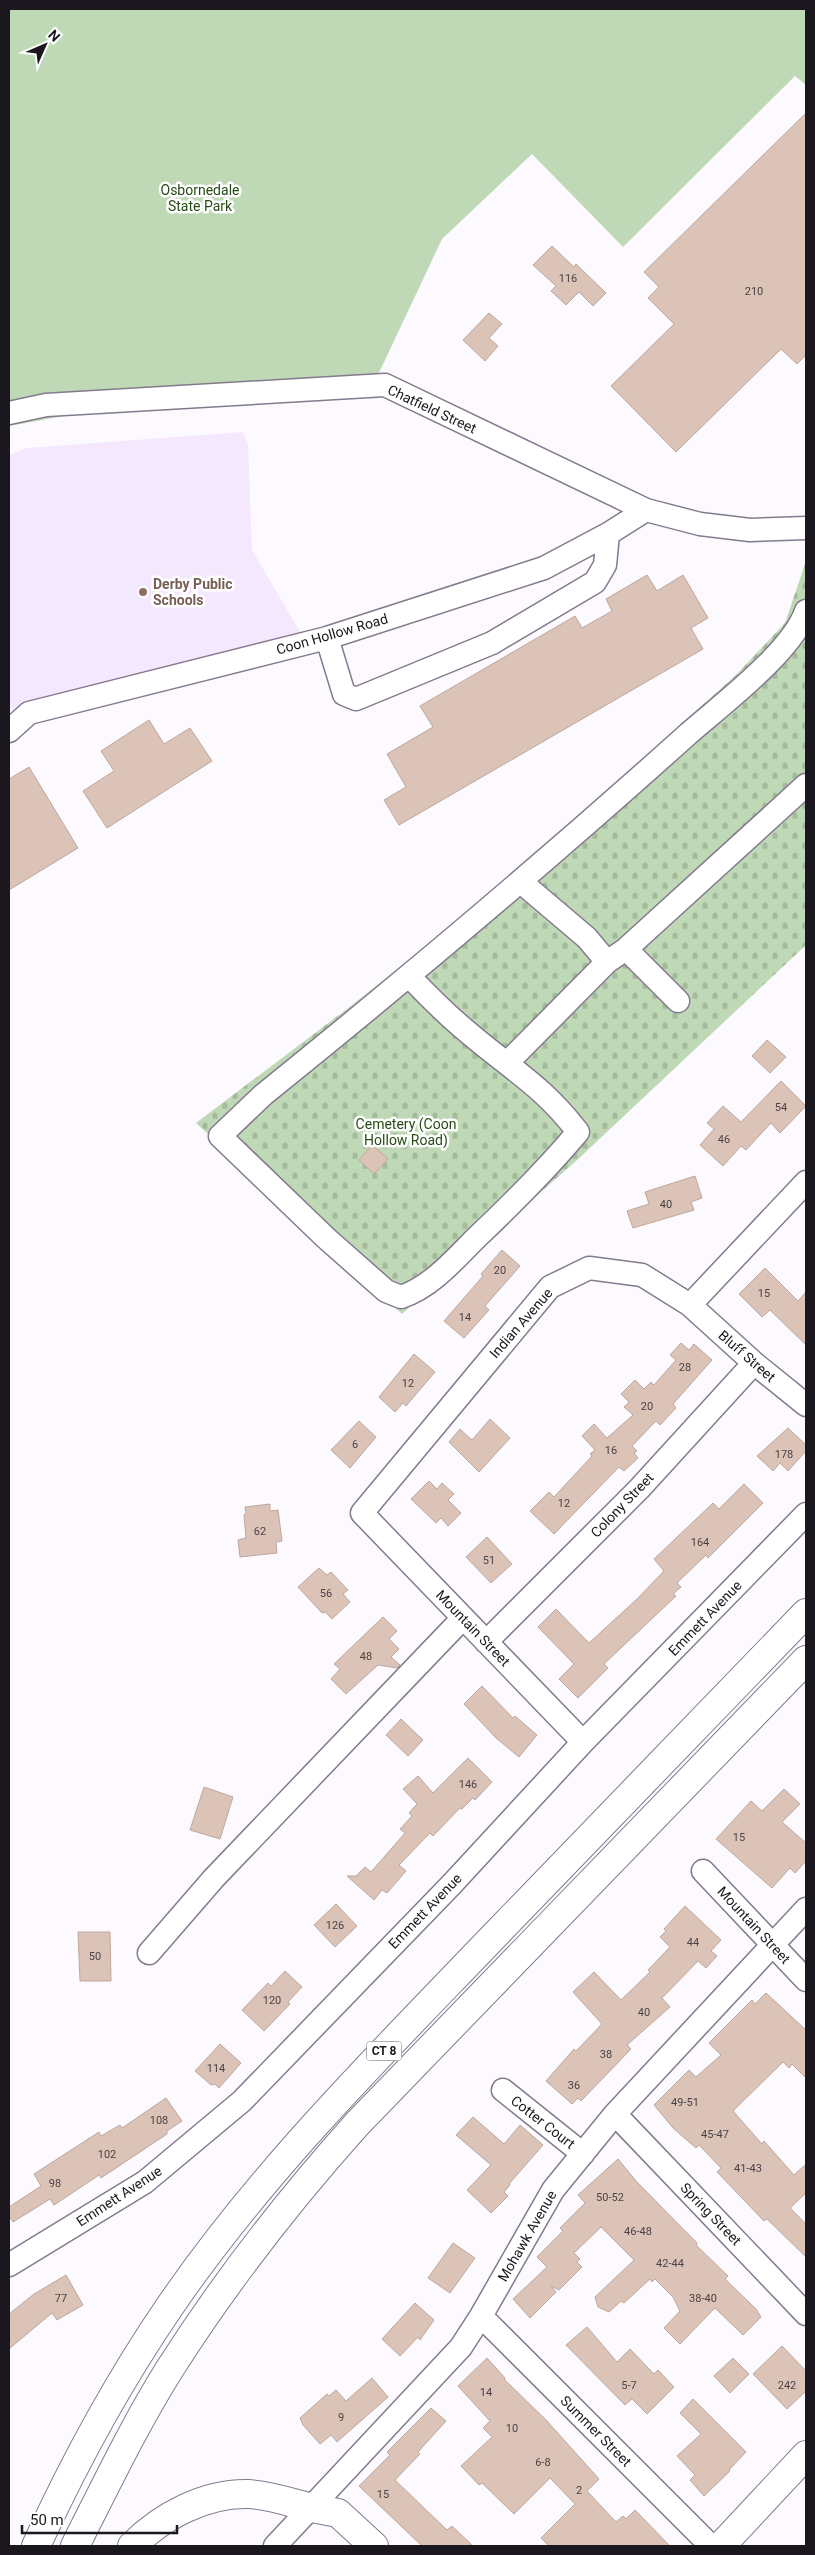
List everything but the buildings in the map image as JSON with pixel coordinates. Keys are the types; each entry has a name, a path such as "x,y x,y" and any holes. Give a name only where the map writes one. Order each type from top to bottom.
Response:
{"main road":[{"name":"CT 8","path":"36,2546 92,2434 170,2306 226,2230 290,2152 420,2012 806,1613"},
{"name":"CT 8","path":"75,2546 124,2449 168,2371 217,2297 313,2172 357,2124 806,1660"},
{"path":"721,2546 806,2455"},
{"path":"132,2546 154,2527 182,2509 230,2495 250,2494 338,2513 374,2546"}],"street":[{"name":"Chatfield Street","path":"9,413 46,405 385,386 646,510 708,525 750,530 806,528"},
{"name":"Coon Hollow Road","path":"9,731 29,713 327,638 544,568 608,534 646,510"},
{"path":"327,638 344,694 356,699 492,642 595,582 605,565 608,534"},
{"path":"409,976 471,1036 508,1062 555,1104 578,1132 543,1174 446,1267 415,1292 401,1297 386,1291 326,1238 220,1136 264,1095 521,882 760,670 791,638 806,611"},
{"path":"508,1062 607,962 626,949 806,785"},
{"path":"521,882 586,938 607,962"},
{"path":"626,949 678,1000"},
{"path":"690,1305 806,1182"},
{"name":"Indian Avenue","path":"362,1513 550,1287 589,1268 642,1275 690,1305"},
{"name":"Bluff Street","path":"690,1305 754,1364 806,1405"},
{"name":"Colony Street","path":"486,1642 639,1489 754,1364"},
{"name":"Mountain Street","path":"362,1513 583,1742"},
{"name":"Emmett Avenue","path":"9,2265 145,2182 242,2101 452,1884 583,1742 806,1514"},
{"path":"149,1953 214,1878 463,1618"},
{"name":"Mountain Street","path":"703,1871 806,1980"},
{"name":"Mohawk Avenue","path":"275,2546 461,2348 481,2316 539,2211 553,2190 615,2114 806,1909"},
{"name":"Cotter Court","path":"503,2090 583,2154"},
{"name":"Spring Street","path":"615,2114 806,2314"},
{"name":"Summer Street","path":"481,2316 711,2546"}],"shaded area":[{"name":"Derby Public Schools","path":"243,432 248,444 252,550 302,635 9,710 9,455 27,448"}],"green space":[{"name":"Osbornedale State Park","path":"9,9 806,9 806,85 795,76 623,247 532,154 442,239 377,377 262,380 9,426"},
{"name":"Cemetery (Coon Hollow Road)","path":"806,561 806,945 575,1162 402,1314 196,1123 352,1005 491,894 736,675 785,623"}],"place":[{"name":"Derby Public Schools","path":"143,592"}]}
